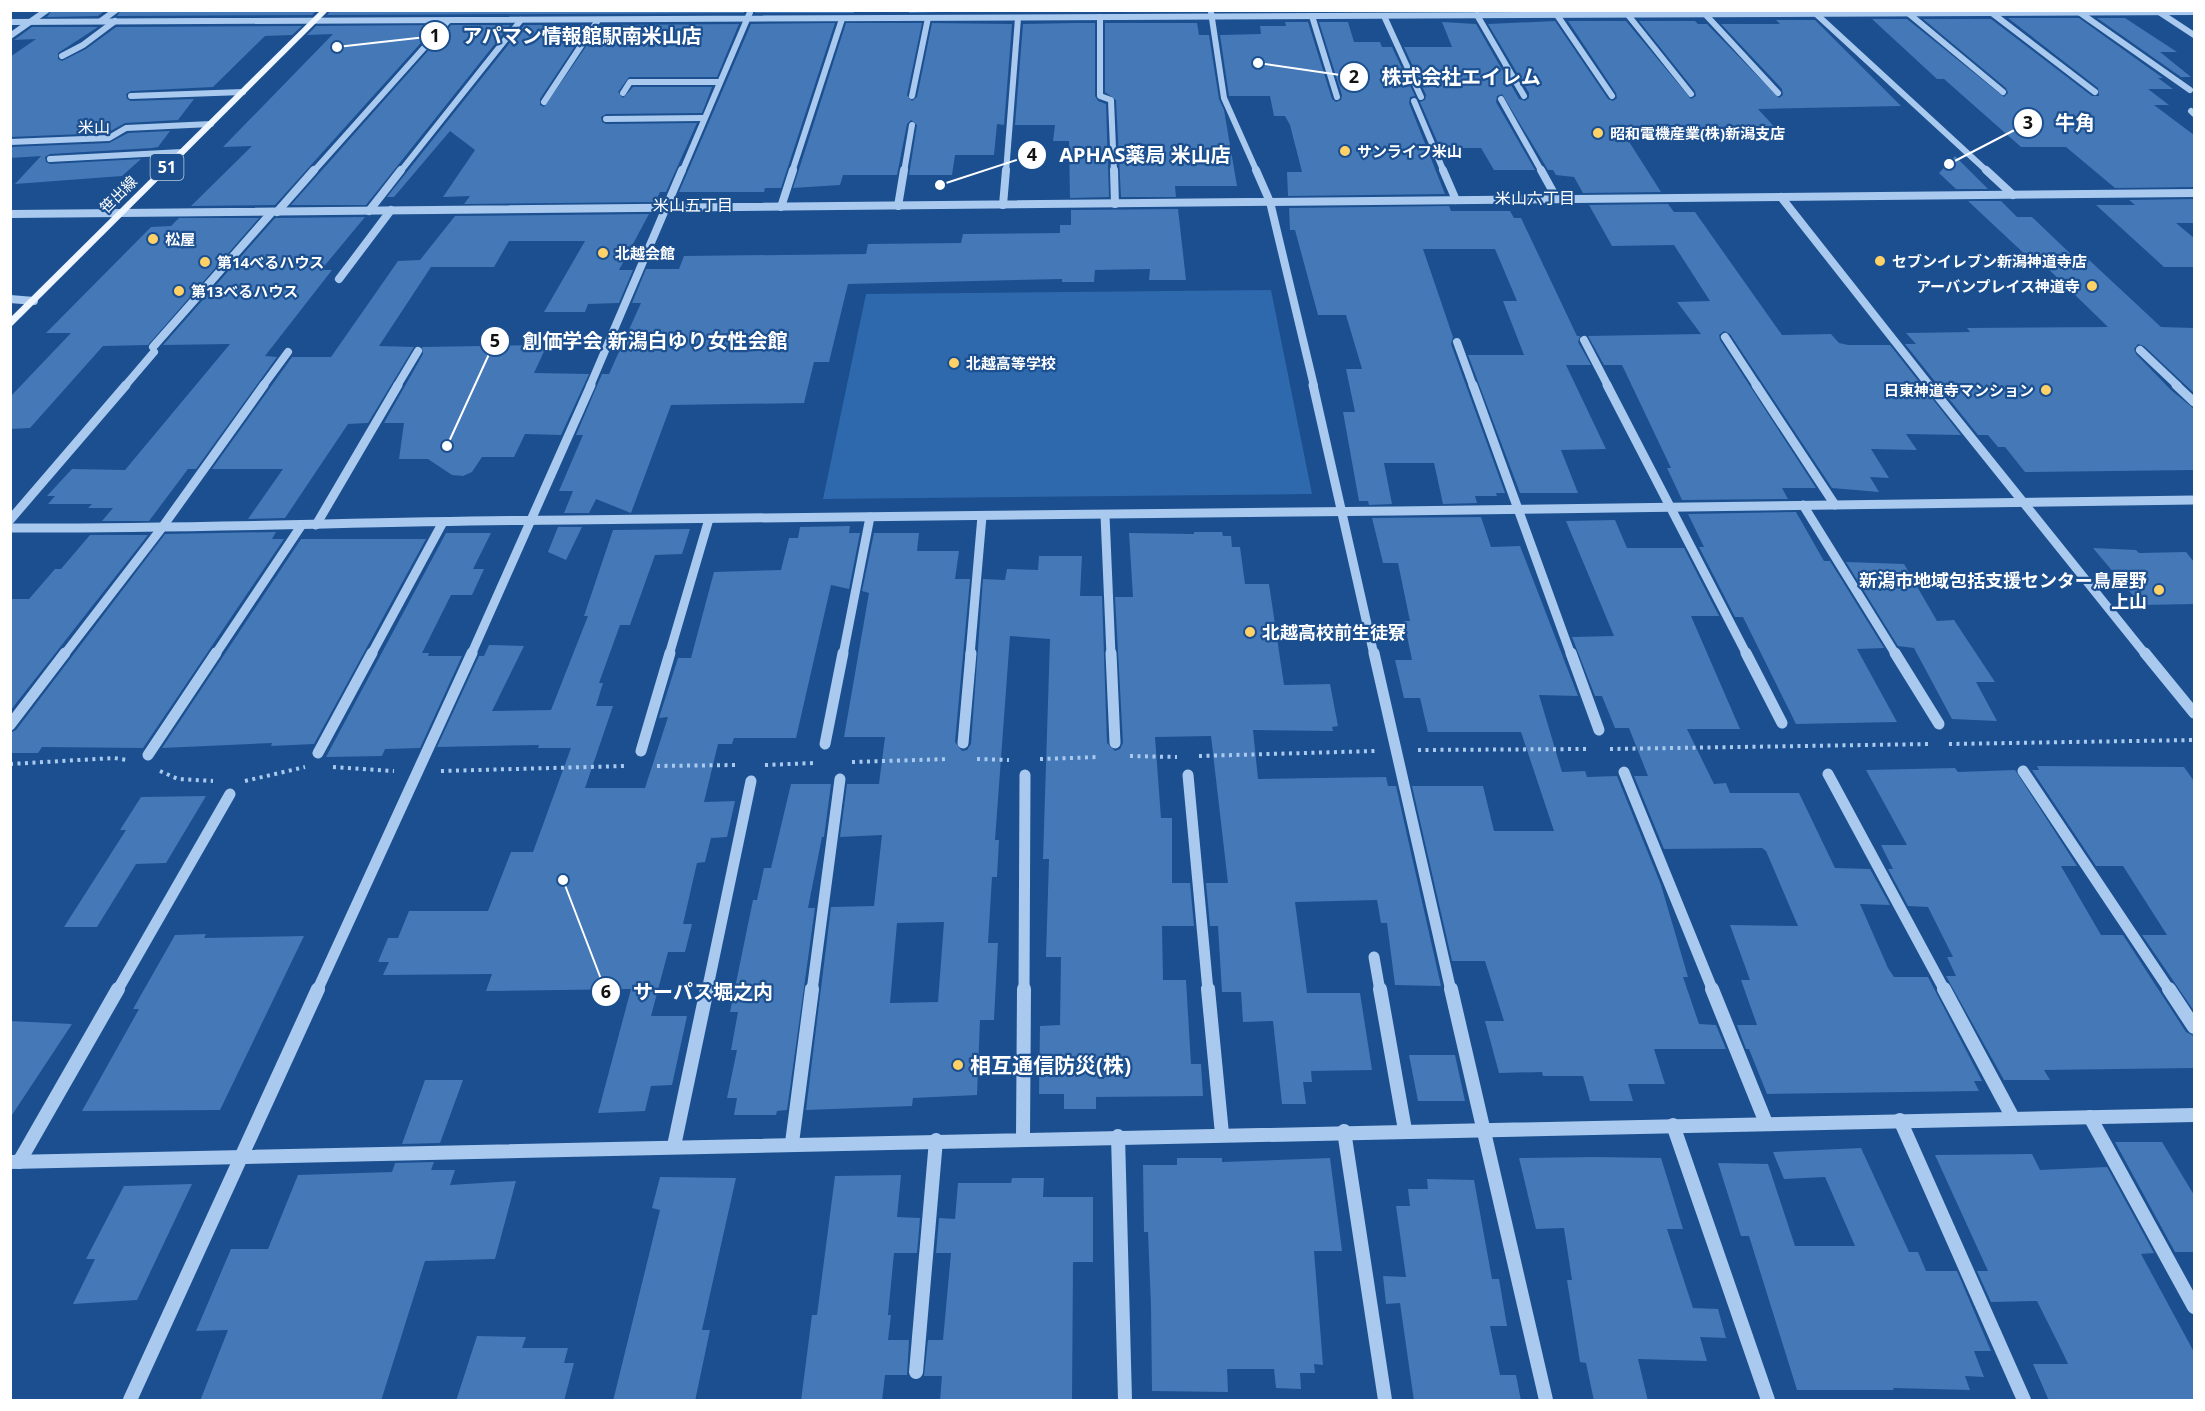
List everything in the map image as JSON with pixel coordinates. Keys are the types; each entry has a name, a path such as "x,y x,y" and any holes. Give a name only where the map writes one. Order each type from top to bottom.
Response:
{"main road":[{"name":"笹出線","path":"10,325 326,10"}],"street":[{"path":"10,36 47,10"},
{"path":"101,21 116,10"},
{"path":"423,21 432,10"},
{"path":"486,20 495,10"},
{"path":"555,20 562,10"},
{"path":"635,20 641,10"},
{"path":"130,1401 240,1155 533,520 751,10"},
{"path":"896,18 898,10"},
{"path":"975,18 976,10"},
{"path":"2157,11 2194,35"},
{"path":"10,22 1018,18 1212,14 1312,16 1334,13 1384,16 1427,13 1628,15 1648,12 1705,14 1733,12 2194,12"},
{"path":"1813,12 2013,195"},
{"path":"2079,12 2190,90"},
{"path":"1908,13 2003,92"},
{"path":"1992,13 2095,92"},
{"path":"1212,14 1224,98 1270,202 1344,513 1395,750 1546,1401"},
{"path":"1705,14 1778,93"},
{"path":"193,20 199,15"},
{"path":"1477,15 1524,96"},
{"path":"1557,15 1612,96"},
{"path":"1628,15 1691,94"},
{"path":"1312,16 1337,97"},
{"path":"1384,16 1421,97"},
{"path":"1100,17 1100,96 1111,100 1115,204"},
{"path":"781,207 842,18"},
{"path":"912,96 928,18"},
{"path":"1003,205 1018,18"},
{"path":"369,211 520,20"},
{"path":"544,102 598,20"},
{"path":"62,56 83,45 116,21"},
{"path":"11,527 154,349 274,212 448,21"},
{"path":"623,93 630,82 719,82"},
{"path":"131,96 243,92"},
{"path":"1501,99 1557,199"},
{"path":"1414,101 1456,200"},
{"path":"606,119 703,118"},
{"path":"10,142 109,138 126,128 211,124"},
{"path":"898,206 912,125"},
{"path":"50,159 182,152"},
{"path":"10,214 2194,193"},
{"path":"1781,197 2020,501 2194,713"},
{"path":"339,279 391,210"},
{"path":"10,299 34,301"},
{"path":"1725,338 1836,505"},
{"path":"1584,340 1782,723"},
{"path":"1457,342 1599,730"},
{"path":"2140,350 2194,402"},
{"path":"316,525 418,351"},
{"path":"10,725 161,529 288,352"},
{"path":"11,527 161,529 533,520 1344,513 2194,500"},
{"path":"1803,505 1939,724"},
{"path":"1105,515 1115,742"},
{"path":"963,742 982,516"},
{"path":"825,744 870,517"},
{"path":"641,751 709,519"},
{"path":"318,753 443,522"},
{"path":"148,755 301,526"},
{"path":"2023,771 2194,1027"},
{"path":"1624,772 1766,1123"},
{"path":"1828,774 2013,1118"},
{"path":"1023,1138 1025,775"},
{"path":"1188,775 1222,1134"},
{"path":"792,1143 840,779"},
{"path":"674,1146 751,781"},
{"path":"15,1162 231,786"},
{"path":"1374,957 1405,1130"},
{"path":"15,1162 1344,1131 2194,1115"},
{"path":"2090,1117 2194,1307"},
{"path":"1900,1120 2024,1401"},
{"path":"1673,1125 1768,1401"},
{"path":"1344,1131 1384,1401"},
{"path":"1118,1136 1125,1401"},
{"path":"916,1371 936,1140"}],"path":[{"path":"1606,749 2194,740"},
{"path":"1198,756 1395,750 1594,749"},
{"path":"1128,756 1186,757"},
{"path":"1036,759 1104,757"},
{"path":"10,764 114,758 133,761"},
{"path":"848,762 961,759"},
{"path":"972,759 1014,760"},
{"path":"754,765 821,763"},
{"path":"648,766 743,765"},
{"path":"151,767 178,779 231,786 311,766"},
{"path":"322,767 416,772 636,766"}],"shaded area":[{"path":"1271,290 1312,494 823,499 866,294"}],"building":[{"path":"52,10 106,10 98,16 47,17"},
{"path":"121,10 317,10 312,15 117,16"},
{"path":"331,10 745,10 744,13 327,15"},
{"path":"756,10 854,10 854,13 755,13"},
{"path":"909,10 1001,10 909,13"},
{"path":"2008,18 2079,18 2163,78 2158,78 2173,89 2148,89 2169,105 2154,105 2194,135 2194,187 2115,188 2066,147 2021,147 1944,79 1937,79 1872,19 1907,19 2004,97 2008,93 2006,88 1923,19 1991,19 2092,96 2099,96 2098,88"},
{"path":"2097,18 2125,18 2177,52 2160,52 2191,77 2181,77"},
{"path":"1776,20 1815,20 1901,106 1758,109 1780,133 1733,134 1731,131 1701,131 1699,128 1621,129 1661,192 1583,193 1574,177 1556,175 1553,170 1548,170 1502,94 1497,96 1496,102 1535,170 1494,170 1481,148 1440,148 1420,102 1425,100 1426,95 1404,47 1452,47 1442,22 1476,24 1519,99 1525,101 1529,98 1529,93 1488,24 1555,21 1608,99 1613,101 1617,98 1616,93 1568,21 1626,21 1691,99 1696,96 1695,91 1639,21 1695,21 1698,24 1707,24 1779,98 1783,95 1782,89 1721,24 1780,24"},
{"path":"1285,22 1308,22 1332,99 1336,102 1341,100 1342,95 1319,22 1348,22 1354,42 1380,42 1382,47 1392,47 1415,96 1410,97 1409,103 1445,194 1288,196 1287,172 1302,172 1290,125 1285,116 1274,116 1270,96 1229,96 1220,35 1261,34 1260,26 1286,26"},
{"path":"835,23 781,188 765,188 764,192 679,192 751,24"},
{"path":"846,23 922,23 907,95 912,101 917,97 932,23 1012,24 1004,125 997,124 994,155 955,155 952,175 909,175 917,125 911,120 907,124 897,175 843,175 840,185 793,188"},
{"path":"1095,23 1095,96 1098,101 1106,104 1109,197 1070,198 1069,141 1053,141 1055,125 1015,125 1023,24"},
{"path":"1105,23 1197,23 1199,35 1209,35 1219,99 1224,110 1237,186 1175,186 1176,197 1121,197 1116,100 1105,92"},
{"path":"739,24 717,77 629,77 618,92 623,98 633,87 712,87 702,113 606,114 601,117 602,122 606,124 697,123 666,192 660,192 655,202 464,204 470,196 443,197 475,150 450,131 394,197 387,197 524,25 589,25 540,99 540,105 544,107 601,25"},
{"path":"437,25 275,205 191,206 252,146 223,147 333,34 307,35 316,26"},
{"path":"451,25 510,25 366,205 291,205"},
{"path":"302,26 292,35 265,36 213,87 131,91 126,94 127,99 131,101 194,99 178,120 125,123 107,133 10,137 10,57 36,39 14,40 32,27 98,27 58,53 58,59 62,61 86,49 116,27"},
{"path":"170,131 158,147 50,154 45,157 46,162 50,164 141,159 122,176 15,184 41,156 10,158 10,147 109,143 128,133"},
{"path":"1955,156 1988,189 1956,189 1939,173"},
{"path":"2194,199 2194,223 2176,223 2194,238 2194,267 2164,267 2096,205 2135,205 2129,200"},
{"path":"1968,201 2001,201 2017,217 2032,217 2076,259 2088,259 2161,327 2194,328 2194,393 2144,346 2138,344 2134,349 2136,354 2171,390 2194,409 2194,470 2025,472 2005,447 1998,447 1988,435 1978,435 1905,344 1916,344 1906,333 1970,332 1967,328 2108,327 2038,259 2030,259"},
{"path":"1668,204 1674,212 1695,212 1782,335 1831,334 1839,343 1848,345 1890,345 1961,435 1906,434 1917,450 1871,449 1889,478 1870,477 1879,492 1832,488 1730,334 1724,331 1719,335 1720,340 1816,488 1782,488 1788,499 1682,500 1667,468 1671,468 1622,365 1604,365 1588,336 1701,334 1677,302 1710,301 1674,245 1612,246 1589,205"},
{"path":"1449,206 1451,211 1510,211 1514,218 1521,218 1577,336 1580,336 1578,342 1591,365 1566,365 1606,449 1561,450 1578,493 1520,493 1468,355 1524,355 1503,301 1517,301 1495,249 1423,249 1453,337 1451,344 1505,493 1496,493 1497,496 1475,496 1477,503 1443,504 1434,463 1384,463 1392,504 1369,505 1368,501 1359,501 1343,412 1355,412 1346,369 1362,369 1346,315 1318,315 1295,230 1290,230 1289,208"},
{"path":"1178,209 1186,280 1149,280 1150,269 1095,270 1094,282 1062,282 1062,279 848,284 829,362 814,362 804,403 671,405 631,513 596,499 589,513 564,513 573,491 559,491 583,435 576,435 602,374 609,374 641,303 632,303 646,269 679,269 684,256 866,254 868,244 961,243 963,234 1060,233 1060,225 1071,225 1071,210"},
{"path":"649,214 619,270 633,270 619,303 588,304 585,312 544,312 585,241 509,241 494,267 431,267 379,346 414,347 368,423 348,424 285,518 248,519 283,469 212,469 292,357 331,357 398,261 420,260 455,216"},
{"path":"365,217 321,270 332,270 265,356 277,357 196,469 188,469 149,521 102,521 113,508 88,508 92,504 48,504 55,496 47,496 72,469 125,470 230,344 163,345 275,218"},
{"path":"179,218 259,218 148,345 103,346 30,428 10,429 10,397 71,333 46,333 151,227 171,226"},
{"path":"547,345 534,373 589,374 561,435 525,434 514,457 482,457 472,472 463,476 452,475 428,459 399,459 404,423 384,423 423,354 422,347"},
{"path":"1796,512 1824,561 1830,561 1884,648 1857,649 1897,722 1796,724 1743,617 1735,617 1699,547 1704,547 1688,514"},
{"path":"1481,517 1491,547 1520,546 1578,696 1539,695 1562,772 1585,771 1587,777 1617,776 1661,885 1688,977 1683,977 1699,1024 1716,1025 1726,1049 1654,1049 1665,1084 1628,1084 1633,1101 1590,1101 1583,1076 1543,1076 1542,1072 1499,1073 1485,1021 1504,1021 1485,961 1452,961 1412,786 1483,786 1494,831 1554,831 1521,732 1428,732 1420,698 1404,698 1395,660 1412,660 1404,621 1410,621 1398,563 1383,563 1372,518"},
{"path":"1615,520 1627,548 1684,548 1719,616 1691,616 1740,729 1687,729 1714,784 1726,783 1730,793 1799,793 1835,868 1870,869 1890,905 1860,904 1888,968 1894,977 1928,977 1982,1081 1974,1081 1979,1091 1767,1094 1737,1025 1757,1025 1741,980 1750,980 1730,925 1798,926 1766,851 1762,848 1664,849 1634,776 1648,776 1629,728 1615,728 1602,696 1595,696 1572,637 1614,636 1566,521"},
{"path":"850,526 849,533 860,533 849,589 831,585 796,738 734,738 732,744 718,744 704,802 735,801 727,837 711,838 705,862 697,863 683,924 692,924 685,952 668,952 651,1016 687,1016 672,1085 651,1086 645,1111 598,1113 631,989 486,991 492,974 383,975 389,962 378,962 388,938 398,938 409,911 488,911 511,852 533,852 571,748 538,748 539,745 437,747 479,656 484,656 489,645 524,646 492,711 551,710 588,616 584,616 613,530 690,529 682,554 655,555 630,625 620,625 599,683 603,683 596,706 613,706 585,788 645,788 668,717 659,718 678,658 691,658 714,572 781,570 789,538 798,538 800,527"},
{"path":"558,527 582,527 566,560 548,552"},
{"path":"276,532 272,539 284,539 143,748 42,747 38,753 10,753 10,733 16,730 165,534"},
{"path":"1194,532 1222,532 1223,536 1231,536 1232,547 1240,547 1245,584 1269,584 1284,685 1330,684 1338,726 1332,727 1333,731 1253,730 1258,779 1386,777 1388,786 1396,786 1441,986 1395,985 1387,923 1381,923 1377,900 1295,902 1307,993 1360,993 1372,1070 1311,1071 1312,1082 1303,1082 1306,1104 1282,1104 1273,1021 1243,1022 1241,992 1222,992 1218,926 1210,926 1206,883 1228,883 1211,736 1155,737 1161,818 1172,818 1172,883 1190,883 1194,926 1162,926 1163,980 1186,980 1191,1064 1201,1064 1203,1096 1096,1097 1096,1109 1064,1109 1064,1094 1039,1094 1040,1026 1060,1025 1061,957 1046,957 1049,859 1043,859 1050,639 1010,636 995,840 999,840 997,877 992,877 988,943 998,943 994,1020 980,1020 977,1095 913,1098 912,1106 806,1110 831,907 874,906 882,835 840,837 847,784 879,784 885,737 844,737 869,593 862,591 874,533 919,533 917,551 959,551 955,579 970,579 955,742 962,751 967,750 971,744 983,579 1005,580 1007,569 1038,570 1039,556 1082,556 1080,596 1102,596 1107,743 1115,751 1120,749 1123,743 1115,597 1133,597 1129,533 1194,534","holes":["944,922 938,1002 890,1003 897,923"]},
{"path":"446,533 491,533 473,569 484,569 472,595 451,595 422,653 429,653 428,656 462,656 420,748 385,749 382,756 326,757"},
{"path":"90,535 148,535 10,711 10,599 29,599 55,569 61,569"},
{"path":"301,539 426,539 314,744 271,746 272,743 162,748"},
{"path":"2093,548 2136,550 2139,553 2186,552 2194,562 2194,604 2141,605"},
{"path":"1846,562 1904,564 1937,621 1954,620 1995,682 1976,682 1997,721 1952,719 1914,648 1898,646"},
{"path":"2037,766 2184,767 2194,781 2194,1011 2142,935 2167,935 2123,866 2096,866 2032,770 2039,770"},
{"path":"1955,768 1958,772 2015,770 2077,866 2061,866 2101,935 2123,935 2186,1032 2194,1036 2194,1068 2044,1070 2050,1080 2004,1080 1946,976 1956,976 1947,957 1953,957 1928,907 1908,906 1888,869 1893,869 1881,845 1907,845 1866,770"},
{"path":"791,784 831,784 824,837 822,837 808,908 815,908 787,1110 777,1111 776,1115 734,1115 737,1098 727,1098 737,1050 731,1050 738,1012 730,1012 753,900 757,900 764,868 771,868"},
{"path":"206,796 166,863 136,864 97,927 64,927 126,830 120,830 141,797"},
{"path":"206,934 204,938 304,936 220,1110 82,1111 139,1009 133,1009 175,935"},
{"path":"10,1021 72,1024 10,1118"},
{"path":"1409,1055 1455,1055 1465,1101 1418,1101"},
{"path":"425,1080 463,1080 440,1143 402,1144"},
{"path":"2115,1142 2162,1142 2194,1195 2194,1252 2175,1252"},
{"path":"1861,1148 1909,1252 1918,1252 1926,1271 1957,1271 1991,1351 1974,1351 1984,1377 1965,1376 1970,1390 1893,1388 1894,1390 1797,1390 1749,1236 1741,1236 1718,1163 1768,1164 1795,1246 1855,1246 1825,1177 1784,1179 1773,1152"},
{"path":"2032,1154 2040,1170 2107,1167 2154,1253 2141,1254 2194,1352 2194,1401 2049,1401 2033,1364 2068,1364 2063,1353 2037,1301 1991,1302 1977,1271 1988,1271 1935,1155"},
{"path":"1177,1158 1222,1158 1222,1162 1330,1158 1342,1251 1314,1251 1323,1365 1314,1364 1315,1373 1300,1373 1301,1389 1276,1388 1274,1369 1227,1369 1228,1392 1152,1391 1151,1306 1148,1232 1144,1232 1143,1165 1177,1165"},
{"path":"1519,1158 1661,1158 1683,1229 1667,1229 1693,1308 1718,1309 1726,1338 1700,1337 1707,1361 1638,1359 1648,1401 1594,1401 1586,1363 1580,1362 1567,1280 1572,1280 1564,1228 1536,1229"},
{"path":"434,1162 431,1170 455,1170 450,1185 516,1181 495,1259 425,1261 381,1401 200,1401 228,1330 196,1331 231,1249 268,1249 298,1175 392,1172 395,1163"},
{"path":"901,1175 897,1217 920,1218 917,1253 894,1253 888,1340 909,1340 907,1375 885,1375 882,1401 801,1401 812,1315 817,1315 835,1176"},
{"path":"660,1177 736,1178 702,1330 710,1330 695,1401 613,1401 660,1210 652,1208"},
{"path":"1012,1178 1044,1178 1043,1197 1093,1197 1093,1262 1073,1262 1072,1401 940,1401 942,1376 924,1376 928,1340 943,1340 951,1253 936,1253 939,1218 955,1219 958,1183 1011,1183"},
{"path":"1427,1179 1474,1180 1492,1279 1499,1279 1507,1326 1490,1326 1500,1375 1516,1375 1521,1401 1414,1401 1400,1303 1386,1304 1383,1276 1406,1277 1396,1206 1410,1206 1408,1189 1428,1189"},
{"path":"192,1184 137,1300 73,1304 95,1259 86,1259 124,1186"},
{"path":"477,1336 526,1337 522,1348 568,1348 564,1363 574,1363 564,1401 456,1401"}],"place":[{"name":"アパマン情報館駅南米山店","path":"337,47"},
{"name":"株式会社エイレム","path":"1258,63"},
{"name":"昭和電機産業(株)新潟支店","path":"1598,133"},
{"name":"サンライフ米山","path":"1345,151"},
{"name":"牛角","path":"1949,164"},
{"name":"APHAS薬局 米山店","path":"940,185"},
{"name":"松屋","path":"153,239"},
{"name":"北越会館","path":"603,253"},
{"name":"セブンイレブン新潟神道寺店","path":"1880,261"},
{"name":"第14べるハウス","path":"205,262"},
{"name":"アーバンプレイス神道寺","path":"2092,286"},
{"name":"第13べるハウス","path":"179,291"},
{"name":"北越高等学校","path":"954,363"},
{"name":"日東神道寺マンション","path":"2046,390"},
{"name":"創価学会 新潟白ゆり女性会館","path":"447,446"},
{"name":"新潟市地域包括支援センター鳥屋野 上山","path":"2159,590"},
{"name":"北越高校前生徒寮","path":"1250,632"},
{"name":"サーパス堀之内","path":"563,880"},
{"name":"相互通信防災(株)","path":"958,1065"}],"district":[{"name":"米山","path":"94,127"},
{"name":"米山六丁目","path":"1535,198"},
{"name":"米山五丁目","path":"693,205"}]}
